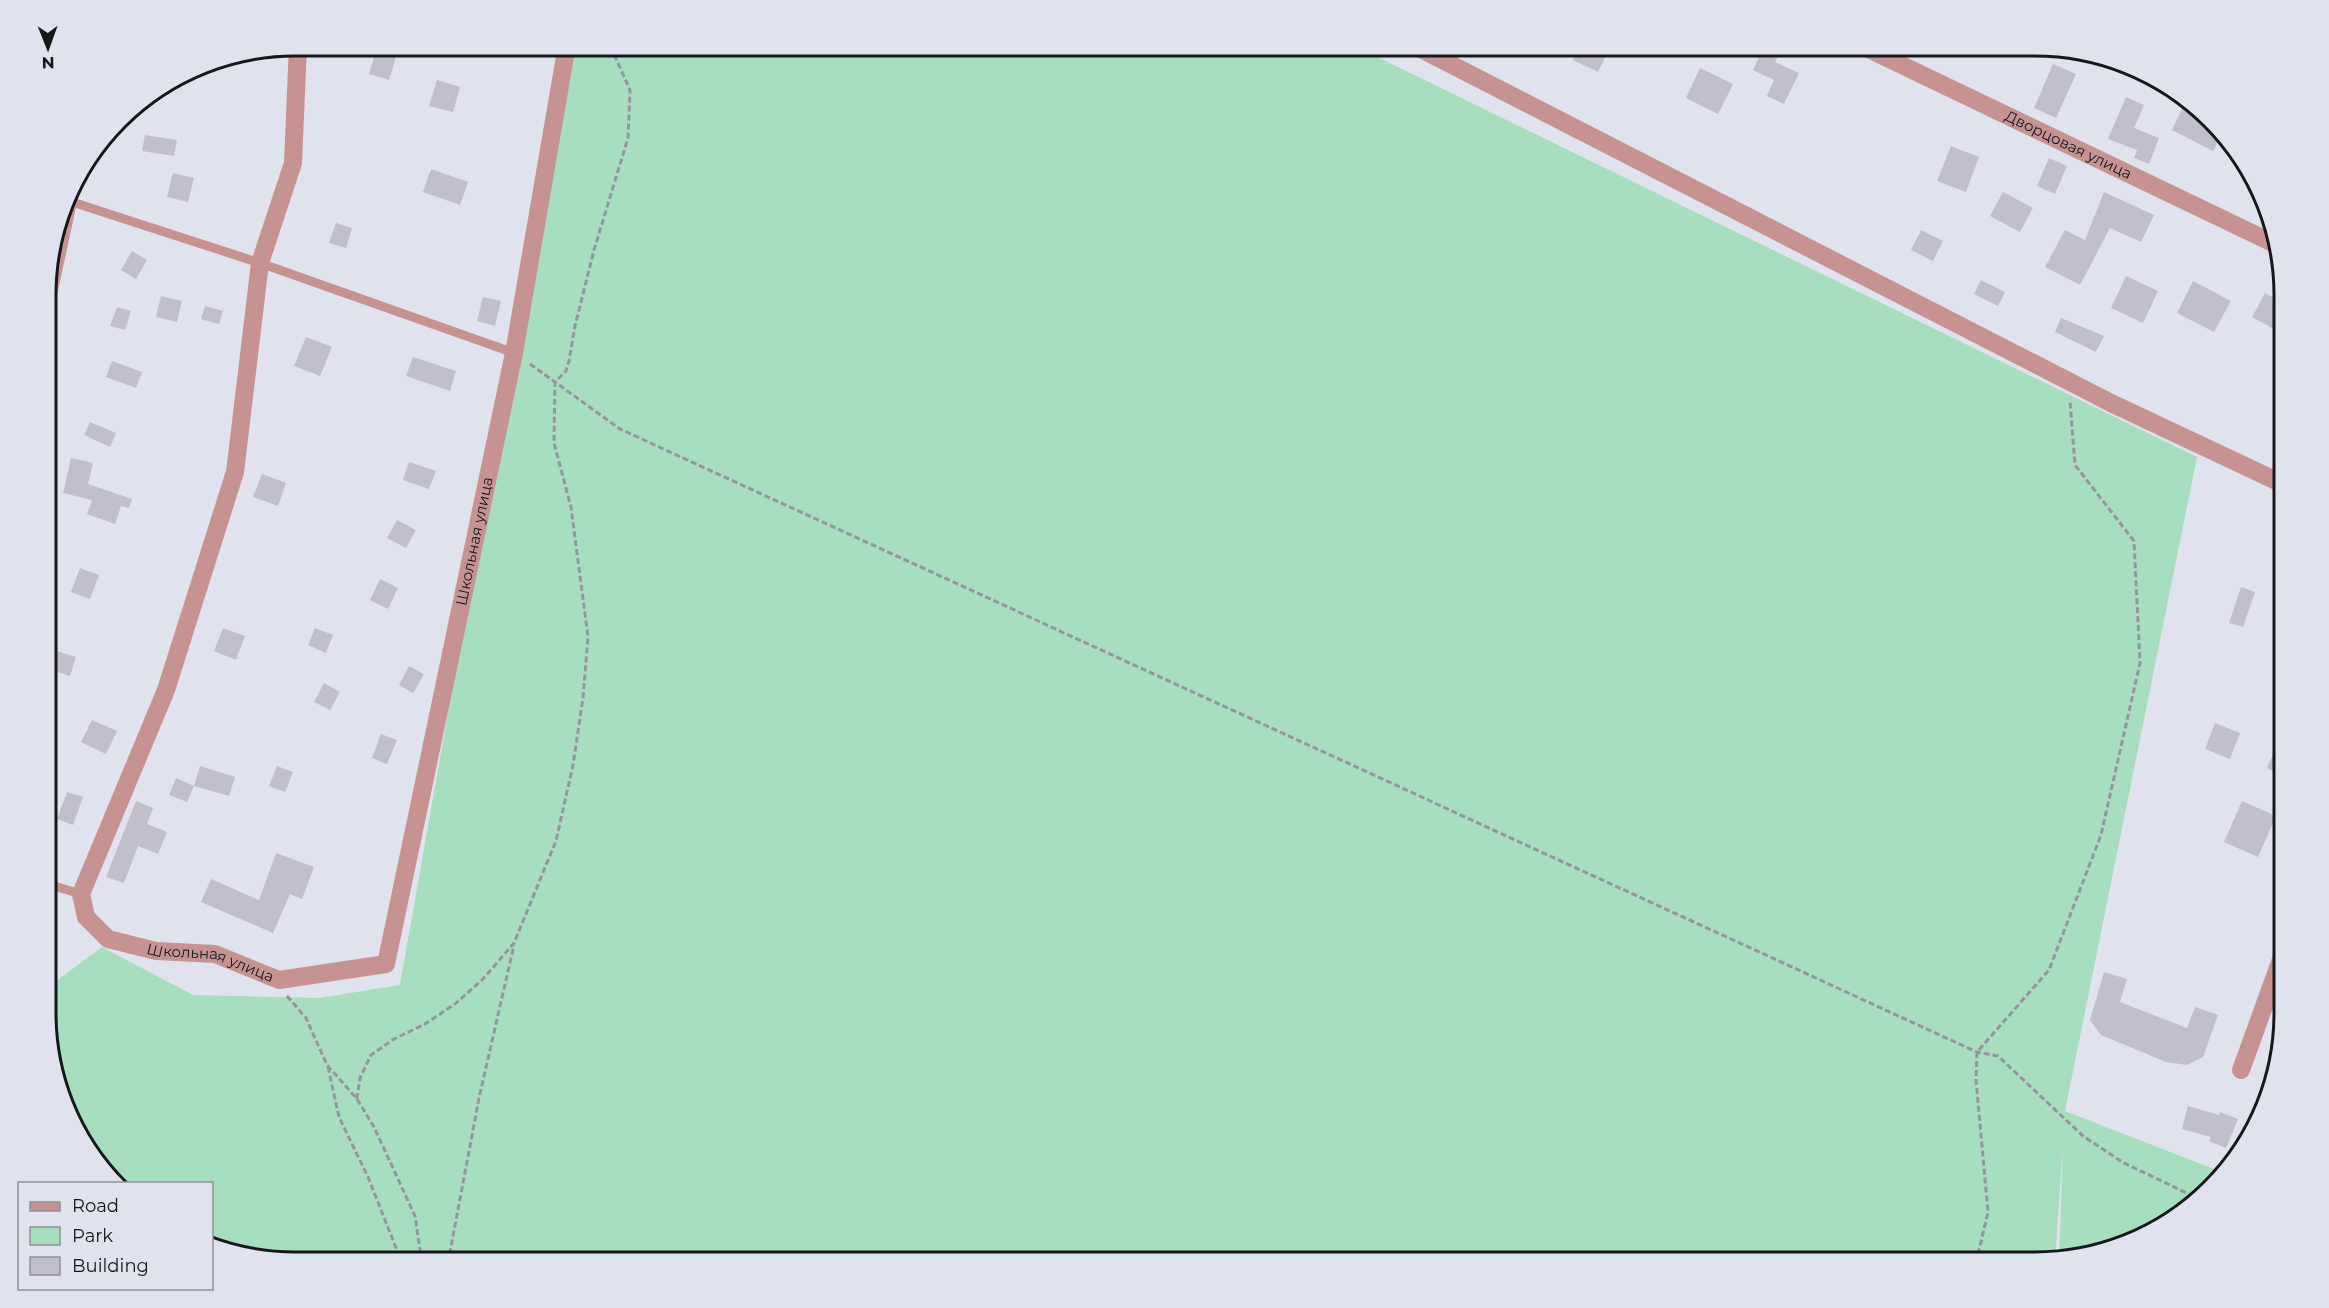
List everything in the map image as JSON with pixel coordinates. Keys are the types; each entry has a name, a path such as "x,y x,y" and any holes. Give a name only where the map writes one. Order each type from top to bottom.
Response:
{"street":[{"path":"81,894 166,690 235,472 260,263 293,163 298,56"},
{"name":"Школьная улица","path":"81,894 86,917 108,939 156,951 215,954 279,980 386,964 514,353 565,56"},
{"path":"1435,56 2068,380 2274,480"},
{"name":"Дворцовая улица","path":"1883,56 2267,240"},
{"path":"2241,1071 2274,979"}],"lane":[{"path":"76,198 514,353"},
{"path":"55,887 81,894"}],"path":[{"path":"450,1252 479,1098 514,943 556,841 573,765 583,698 588,637 570,507 554,443 555,382 566,371 570,361 575,326 594,250 628,138 630,90 615,56"},
{"path":"514,353 620,429 1977,1052 1998,1056 2083,1136 2122,1162 2190,1195"},
{"path":"1979,1252 1988,1212 1976,1080 1977,1052 2049,970 2101,835 2140,663 2134,541 2075,465 2068,380"},
{"path":"357,1098 360,1077 371,1055 455,1004 483,979 514,943"},
{"path":"279,980 285,993 306,1018 327,1065 339,1117 368,1177 398,1252"},
{"path":"327,1065 357,1098 374,1127 416,1216 421,1252"}],"green space":[{"path":"564,56 1376,56 2197,457 2065,1111 2215,1170 2192,1193 2167,1212 2140,1228 2111,1240 2059,1251 2063,1144 2056,1251 2050,1252 279,1252 248,1248 213,1238 213,1182 126,1182 96,1146 80,1119 68,1090 60,1060 56,1029 55,982 102,947 193,995 319,998 400,985"}],"building":[{"path":"374,56 396,57 389,80 369,74"},
{"path":"1575,56 1606,56 1598,72 1573,60"},
{"path":"1760,56 1778,56 1775,62 1799,73 1784,104 1767,96 1774,80 1753,70"},
{"path":"2053,64 2076,74 2056,118 2034,108"},
{"path":"1700,68 1733,84 1718,114 1686,98"},
{"path":"437,80 460,87 453,112 429,106"},
{"path":"2126,97 2144,105 2134,128 2159,138 2149,164 2134,158 2137,150 2108,139"},
{"path":"2183,107 2218,142 2213,151 2172,130"},
{"path":"145,135 177,140 174,156 142,151"},
{"path":"1951,146 1979,157 1966,192 1937,181"},
{"path":"2049,158 2067,166 2055,194 2037,186"},
{"path":"431,169 468,182 460,205 423,192"},
{"path":"173,173 194,178 188,202 167,197"},
{"path":"2003,192 2033,208 2020,232 1990,216"},
{"path":"2104,192 2154,215 2141,242 2110,228 2080,285 2045,267 2065,230 2085,240"},
{"path":"336,223 352,228 346,248 329,243"},
{"path":"1921,230 1943,241 1933,261 1911,250"},
{"path":"132,251 147,260 136,279 121,270"},
{"path":"2126,276 2158,291 2143,323 2111,308"},
{"path":"1981,280 2005,292 1998,306 1974,294"},
{"path":"2193,281 2231,301 2214,332 2177,313"},
{"path":"2265,293 2274,298 2274,329 2252,317"},
{"path":"161,296 182,301 177,322 156,317"},
{"path":"483,297 501,301 495,326 477,321"},
{"path":"205,306 223,311 219,324 201,319"},
{"path":"117,307 131,311 125,330 110,326"},
{"path":"2061,318 2104,336 2096,352 2055,332"},
{"path":"306,337 332,347 320,376 294,366"},
{"path":"413,357 456,371 450,391 406,376"},
{"path":"112,361 142,372 136,388 106,377"},
{"path":"90,422 116,433 110,447 84,435"},
{"path":"71,458 93,463 88,484 132,499 129,508 121,506 115,524 87,514 92,500 63,493"},
{"path":"409,462 436,471 429,489 403,480"},
{"path":"262,474 286,483 278,506 253,497"},
{"path":"397,520 416,530 406,548 387,538"},
{"path":"80,568 99,575 90,599 71,592"},
{"path":"380,579 398,588 388,609 370,600"},
{"path":"2241,587 2255,592 2243,627 2229,623"},
{"path":"223,628 245,636 236,660 214,651"},
{"path":"315,628 333,635 326,653 308,645"},
{"path":"55,650 76,657 70,676 55,671"},
{"path":"409,666 424,674 413,693 399,685"},
{"path":"324,683 340,692 330,710 314,702"},
{"path":"92,720 117,731 106,754 81,742"},
{"path":"2215,723 2240,733 2230,759 2205,749"},
{"path":"381,734 397,740 387,764 372,758"},
{"path":"2274,752 2274,772 2267,768"},
{"path":"200,766 235,777 229,796 194,786"},
{"path":"277,766 293,772 285,792 269,786"},
{"path":"176,778 194,786 187,802 169,795"},
{"path":"67,792 83,797 73,825 57,819"},
{"path":"136,801 153,808 147,824 167,832 158,854 138,846 124,883 106,877"},
{"path":"2242,801 2274,815 2274,821 2258,857 2224,842"},
{"path":"276,853 314,867 302,899 290,894 273,933 201,902 211,879 259,900"},
{"path":"2104,972 2127,979 2120,1002 2187,1028 2195,1007 2218,1015 2203,1057 2187,1065 2166,1062 2101,1035 2090,1020"},
{"path":"2188,1106 2219,1115 2220,1112 2238,1119 2226,1148 2209,1141 2211,1137 2182,1129"}]}
